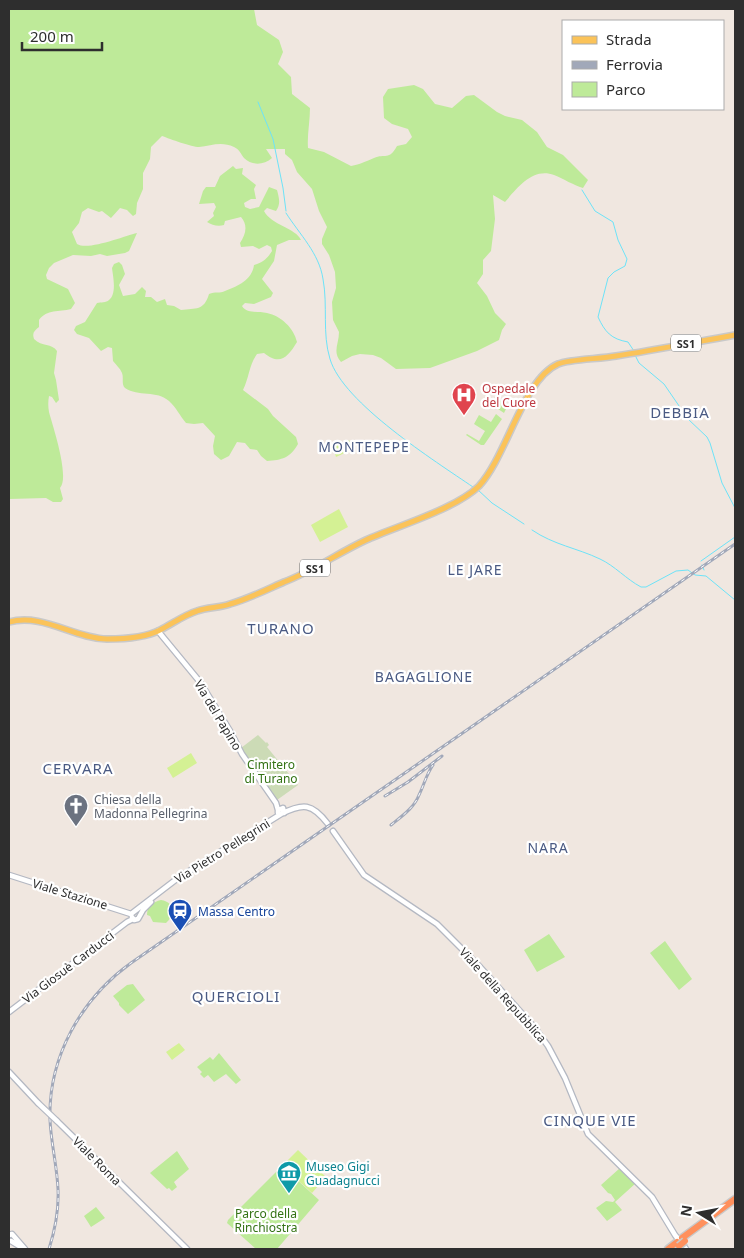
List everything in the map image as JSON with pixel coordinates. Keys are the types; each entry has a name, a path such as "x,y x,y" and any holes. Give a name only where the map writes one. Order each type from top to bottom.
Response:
{"highway":[{"path":"679,1243 735,1199"},
{"path":"668,1249 735,1204"}],"main road":[{"name":"SS1","path":"9,622 26,620 106,639 133,637 158,631 199,610 230,604 286,582 364,542 448,506 476,488 490,472 534,385 546,371 557,364 568,361 592,360 735,335"},
{"name":"Via del Papino","path":"158,631 200,682 242,754 276,802 281,803 281,811"},
{"name":"Via Pietro Pellegrini","path":"138,913 169,884 275,818 281,811 299,806 309,807 320,813 328,824"},
{"name":"Viale della Repubblica","path":"333,831 364,875 437,924 480,967 535,1028 548,1046 565,1078 588,1134 652,1197 675,1235 686,1249"},
{"name":"Viale Stazione","path":"9,875 132,916"},
{"path":"138,913 138,919 132,916 138,913"},
{"name":"Via Giosuè Carducci","path":"9,1012 127,922 132,916"},
{"name":"Viale Roma","path":"9,1072 187,1249"},
{"path":"10,1236 24,1249"}],"green space":[{"path":"9,9 254,9 257,25 279,40 283,52 278,64 291,77 292,94 310,108 308,148 324,152 351,166 392,154 397,146 406,144 412,137 408,129 392,124 384,118 383,97 388,89 414,85 423,89 435,104 452,108 466,96 474,95 497,112 522,120 537,132 547,147 563,155 588,180 583,188 554,175 539,174 526,180 505,202 493,195 495,219 491,251 483,260 483,274 477,283 487,296 495,313 506,324 499,340 477,351 430,368 396,369 381,358 373,355 360,354 341,362 338,358 336,351 339,332 333,320 332,302 336,288 335,272 329,255 322,244 327,227 319,211 312,189 297,172 292,160 285,154 285,149 266,149 272,158 262,163 254,163 247,161 237,149 229,145 220,144 196,147 162,136 151,147 150,159 143,173 143,189 137,203 136,214 133,216 127,210 120,208 111,218 102,211 99,212 88,208 82,212 79,223 72,232 77,244 82,246 106,242 137,233 129,251 107,256 100,254 91,256 73,255 54,263 46,275 47,279 68,289 75,303 71,309 49,312 42,316 39,320 39,327 33,335 34,339 40,343 57,351 54,373 59,400 56,403 49,396 48,406 62,463 63,482 60,488 63,499 61,502 53,502 46,498 9,499"},
{"path":"233,166 236,169 243,168 242,174 256,185 254,189 256,199 251,199 244,203 245,207 250,209 259,207 269,187 277,190 279,198 278,208 276,211 267,208 264,211 272,220 294,232 301,240 289,240 277,245 274,261 262,279 273,293 271,297 254,304 245,303 242,306 244,309 267,313 282,320 290,327 297,342 287,356 283,358 275,359 264,353 257,354 243,390 268,409 296,437 298,444 295,449 289,455 277,460 267,461 257,450 250,449 245,443 237,442 229,456 221,460 214,454 215,436 203,423 186,423 174,406 164,398 153,394 130,391 125,388 122,373 113,361 112,348 108,347 101,351 89,338 77,334 74,330 76,326 85,322 97,303 106,302 113,294 112,268 114,264 119,262 125,274 119,285 123,296 135,294 142,287 146,291 145,297 151,297 157,302 165,299 167,305 181,310 199,308 205,303 209,294 223,292 239,285 250,275 254,265 267,258 272,251 271,247 267,245 259,249 253,246 241,247 240,243 244,236 245,223 241,217 225,221 224,225 213,225 207,222 214,216 213,213 216,207 214,203 199,204 206,187 215,187 220,176"},
{"path":"498,397 506,409 504,413 492,405 494,398"},
{"path":"496,414 502,419 484,445 466,435 479,441 485,431 474,424 479,415 491,422"},
{"path":"349,440 353,449 336,457 333,447"},
{"path":"339,509 348,527 320,542 311,525"},
{"name":"Cimitero di Turano","path":"258,735 267,742 269,745 267,747 298,785 277,800 241,748"},
{"path":"191,753 197,763 173,778 167,768"},
{"path":"161,900 169,903 172,909 171,916 166,923 153,922 150,916 147,915 151,905"},
{"path":"549,934 565,957 537,972 524,950"},
{"path":"665,941 692,979 679,990 650,953"},
{"path":"133,984 145,1000 128,1014 113,996 127,985"},
{"path":"179,1043 185,1050 172,1060 166,1052"},
{"path":"219,1053 241,1080 236,1084 226,1074 214,1082 208,1075 204,1078 200,1074 202,1072 197,1067 210,1057 213,1060"},
{"path":"298,1150 326,1177 312,1193 282,1166"},
{"path":"177,1151 189,1169 174,1182 177,1187 172,1191 169,1188 167,1189 150,1173"},
{"name":"Parco della Rinchiostra","path":"282,1166 319,1200 277,1249 256,1249 227,1223"},
{"path":"620,1168 636,1183 615,1202 622,1210 607,1221 596,1208 606,1201 613,1202 615,1200 601,1185"},
{"path":"96,1207 105,1218 91,1227 84,1216"}],"waterway":[{"path":"258,102 273,139 286,211"},
{"path":"582,190 595,211 613,222 618,240 627,259 625,266 608,278 598,317 609,334 617,339 628,342 634,351"},
{"path":"286,213 313,252 321,270 328,349 330,359 338,376 352,394 392,430 473,487"},
{"path":"635,355 639,363 664,384 688,419 707,437 722,483 735,508"},
{"path":"477,489 492,503 524,524"},
{"path":"532,530 557,543 600,559 641,587 646,587 676,571 688,570 695,575 706,576 735,600"},
{"path":"701,561 735,537"},
{"path":"702,565 704,570"}],"railway":[{"path":"49,1249 58,1205 50,1120 55,1074 71,1031 83,1012 113,977 735,544"},
{"path":"385,796 408,782 442,756"},
{"path":"391,825 417,800 433,765"}],"place":[{"name":"Ospedale del Cuore","path":"464,416"},
{"name":"Chiesa della Madonna Pellegrina","path":"76,827"},
{"name":"Massa Centro","path":"180,932"},
{"name":"Museo Gigi Guadagnucci","path":"289,1194"}],"district":[{"name":"DEBBIA","path":"680,412"},
{"name":"MONTEPEPE","path":"364,446"},
{"name":"LE JARE","path":"475,569"},
{"name":"TURANO","path":"281,628"},
{"name":"BAGAGLIONE","path":"424,676"},
{"name":"CERVARA","path":"78,768"},
{"name":"NARA","path":"548,847"},
{"name":"QUERCIOLI","path":"236,996"},
{"name":"CINQUE VIE","path":"590,1120"}]}
